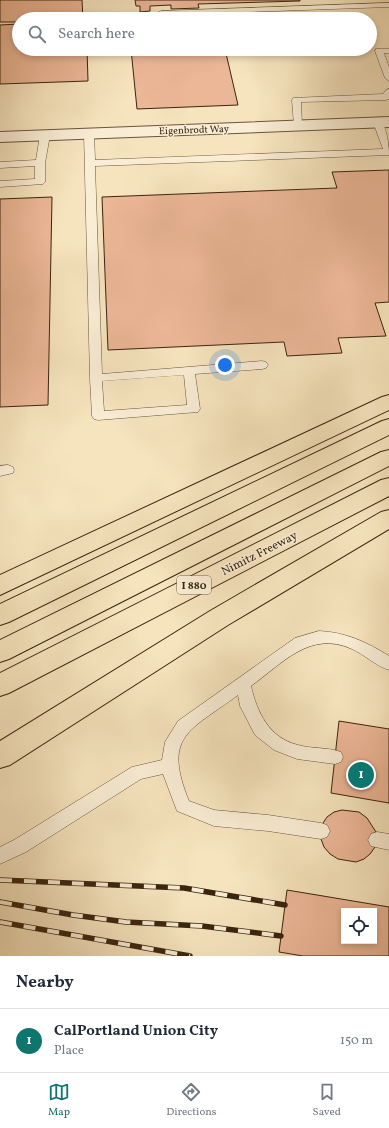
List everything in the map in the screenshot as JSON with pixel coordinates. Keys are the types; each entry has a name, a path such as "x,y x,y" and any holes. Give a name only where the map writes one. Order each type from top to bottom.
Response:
{"highway":[{"path":"0,586 389,402"},
{"path":"0,615 389,426"},
{"name":"I 880","path":"0,652 389,457"},
{"name":"Nimitz Freeway","path":"0,685 389,486"},
{"path":"0,756 212,622 389,518"}],"street":[{"name":"Eigenbrodt Way","path":"0,137 383,122"}],"lane":[{"path":"194,12 341,3 389,5"},
{"path":"389,51 379,51 389,78"},
{"path":"298,125 296,100 386,97 389,92"},
{"path":"90,163 389,152 383,122"},
{"path":"89,133 98,416 194,409 189,371"},
{"path":"0,184 40,182 40,163 45,135"},
{"path":"0,165 40,163"},
{"path":"96,378 262,365"},
{"path":"321,831 268,823 214,818 183,806 173,783 169,766 172,744 184,726 300,642 318,637 340,639 363,646 389,664"},
{"path":"243,683 248,706 261,730 280,745 297,752 335,757"},
{"path":"0,856 20,846 138,772 169,766"}],"building":[{"path":"0,0 82,0 83,12 12,12 12,22 0,22"},
{"path":"135,0 300,1 198,4 199,8 171,9 171,5 150,6 150,11 140,12 140,6 136,6"},
{"path":"12,24 12,56 87,56 88,81 0,84 0,25"},
{"path":"132,56 227,56 238,105 137,109"},
{"path":"389,170 389,302 375,303 386,336 338,338 342,353 287,356 284,342 108,350 102,197 337,188 332,172"},
{"path":"52,197 48,405 0,407 0,199"},
{"path":"339,721 389,729 389,803 331,793"},
{"path":"342,810 359,812 367,818 376,832 377,840 375,847 364,859 356,862 338,859 330,854 324,847 321,839 323,823 327,817 334,812"},
{"path":"287,890 389,907 389,956 303,956 279,952"}],"railway":[{"path":"0,880 184,888 285,905"},
{"path":"0,902 73,915 126,922 202,926 281,936"},
{"path":"0,922 190,956"}],"place":[{"name":"CalPortland Union City","path":"361,775"}]}
